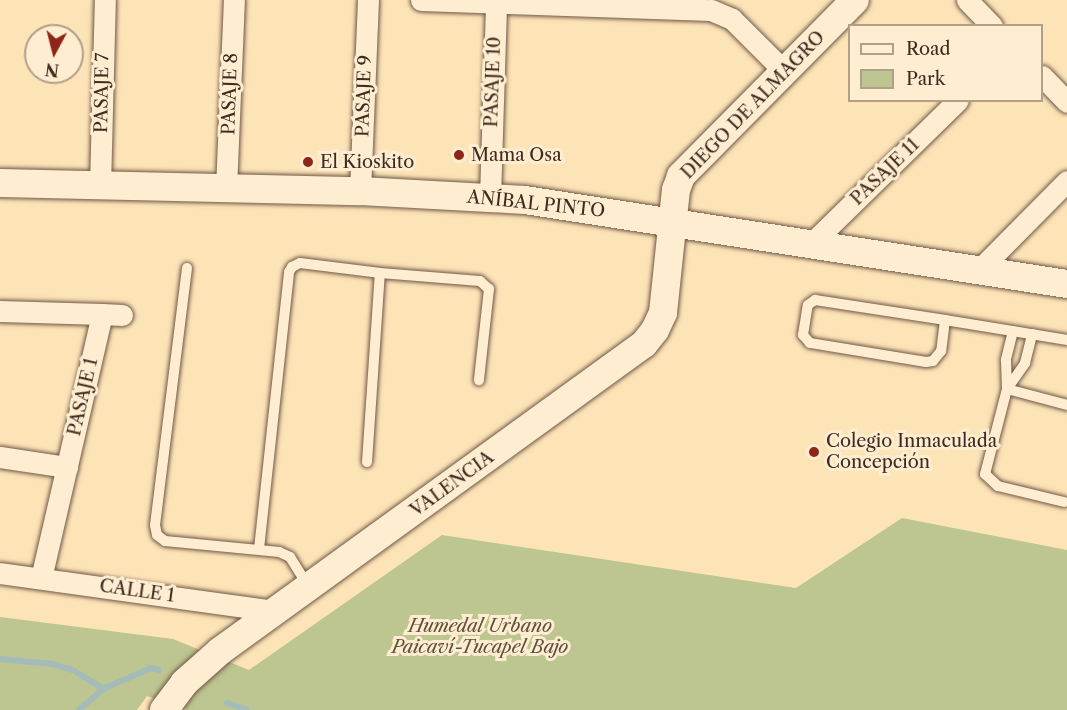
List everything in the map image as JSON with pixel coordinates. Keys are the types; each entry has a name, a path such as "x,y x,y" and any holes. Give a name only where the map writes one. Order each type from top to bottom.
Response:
{"street":[{"name":"PASAJE 7","path":"100,186 105,0"},
{"name":"PASAJE 8","path":"226,189 234,0"},
{"name":"PASAJE 9","path":"360,191 368,0"},
{"path":"421,0 681,4 711,10 732,18 784,71"},
{"name":"DIEGO DE ALMAGRO","path":"674,221 676,190 681,176 855,0"},
{"path":"967,0 990,24"},
{"name":"PASAJE 10","path":"490,197 496,2"},
{"path":"1043,78 1067,102"},
{"name":"PASAJE 11","path":"812,243 956,102"},
{"path":"979,270 1067,181"},
{"name":"ANÍBAL PINTO","path":"0,183 360,191 490,197 674,221 1067,284"},
{"name":"VALENCIA","path":"164,710 184,683 220,651 644,344 656,330 663,313 674,221"},
{"name":"PASAJE 1","path":"0,311 112,315 67,467 41,578"},
{"path":"0,457 67,467"},
{"name":"CALLE 1","path":"0,573 274,611"}],"lane":[{"path":"259,549 289,272 300,262 380,273 480,281 489,289 479,380"},
{"path":"187,268 155,530 165,541 259,549 285,554 309,587"},
{"path":"367,462 380,273"},
{"path":"945,320 941,351 933,361 926,362 810,343 803,335 808,305 815,300 945,320 1067,340"},
{"path":"1013,331 1006,360 1007,389 985,474 998,486 1064,502"},
{"path":"1007,389 1025,363 1032,334"},
{"path":"1007,389 1067,405"}],"green space":[{"name":"Humedal Urbano Paicaví-Tucapel Bajo","path":"902,518 1067,550 1067,710 187,710 147,696 137,710 0,710 0,617 173,639 249,670 442,535 796,588"}],"waterway":[{"path":"0,659 52,664 73,670 103,689"},
{"path":"79,710 103,689 151,668 159,670"},
{"path":"227,703 247,710"}],"place":[{"name":"Mama Osa","path":"459,155"},
{"name":"El Kioskito","path":"308,162"},
{"name":"Colegio Inmaculada Concepción","path":"814,452"}]}
